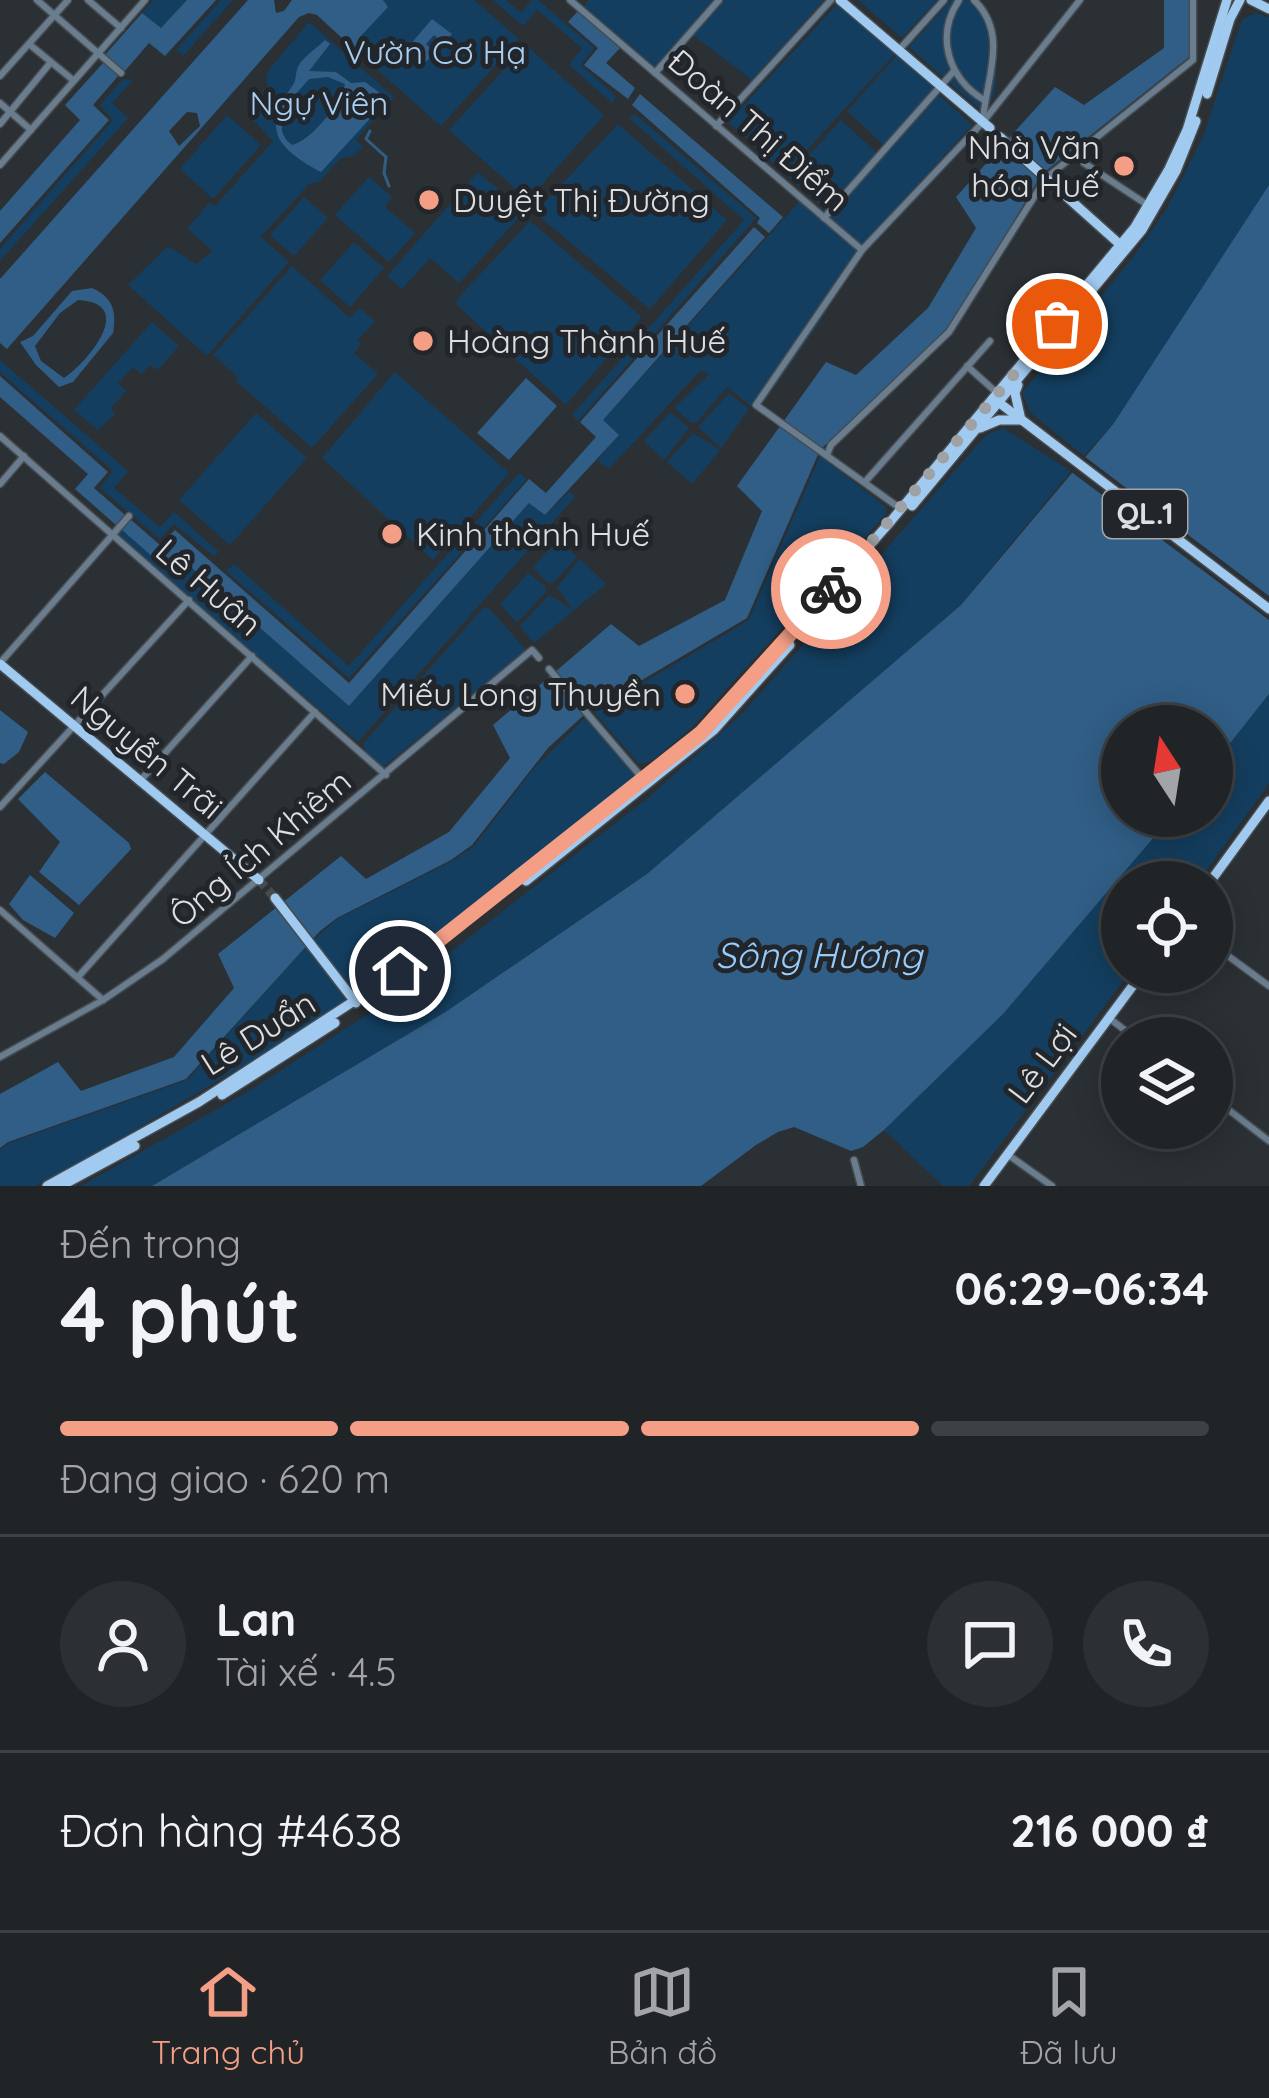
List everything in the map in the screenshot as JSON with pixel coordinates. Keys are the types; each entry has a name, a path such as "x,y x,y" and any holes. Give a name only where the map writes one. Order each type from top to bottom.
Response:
{"main road":[{"path":"836,0 986,125"},
{"path":"997,399 1020,378 1123,248 1150,206 1201,93 1228,0"},
{"path":"997,399 1159,204 1176,171 1240,0"},
{"path":"1252,0 1269,9"},
{"path":"1000,137 1123,248"},
{"path":"974,432 998,420 1021,420 1015,393 1020,378"},
{"name":"QL.1","path":"997,399 1269,609"},
{"name":"Lê Duẩn","path":"61,1186 172,1126 357,1004 646,783 713,722 974,432 997,399"},
{"name":"Lê Duẩn","path":"903,511 997,399"},
{"name":"Nguyễn Trãi","path":"0,664 259,880"},
{"path":"1225,861 1269,801"},
{"path":"275,898 357,1004"},
{"name":"Lê Lợi","path":"1110,1017 1128,993"},
{"name":"Lê Duẩn","path":"46,1186 159,1126 357,1004"},
{"name":"Lê Lợi","path":"984,1186 1101,1029"}],"street":[{"path":"38,0 122,73"},
{"path":"0,76 68,0"},
{"path":"88,0 121,28"},
{"path":"0,165 145,0"},
{"name":"Đoàn Thị Điểm","path":"570,0 581,3 655,73 862,250"},
{"path":"655,73 719,0"},
{"path":"716,126 836,0"},
{"path":"898,51 944,0"},
{"path":"959,0 947,24 948,53 967,88 984,100"},
{"path":"974,0 982,8 994,49 984,100 986,125"},
{"path":"903,511 756,405 862,250 986,125 1080,0"},
{"path":"825,453 949,332 1044,176 1193,60 1193,0"},
{"path":"29,44 74,81"},
{"path":"0,56 10,64"},
{"path":"0,124 50,62"},
{"path":"824,218 954,71"},
{"path":"0,103 31,130"},
{"path":"1084,163 1150,206"},
{"path":"864,482 990,341"},
{"path":"968,366 997,399"},
{"name":"Lê Huân","path":"0,436 386,775"},
{"path":"0,484 24,456"},
{"path":"0,664 129,516"},
{"path":"0,807 189,600"},
{"name":"Ông Ích Khiêm","path":"0,1057 103,1000 163,959 532,650 539,658"},
{"path":"139,782 252,656"},
{"path":"549,669 646,783"},
{"path":"78,976 315,712"},
{"path":"0,910 103,1000"},
{"path":"1233,959 1269,986"},
{"path":"1233,1113 1269,1141"},
{"path":"1007,1154 1052,1186"},
{"path":"854,1160 861,1186"}],"green space":[{"path":"153,0 187,0 161,29 142,13"},
{"path":"221,0 233,0 183,56 176,50"},
{"name":"Vườn Cơ Hạ","path":"383,0 474,0 519,39 441,126 366,60 373,52 360,37 387,6"},
{"path":"493,0 506,0 521,13 532,0 538,0 594,48 581,65 616,96 612,103 569,65 582,48 537,10 523,26"},
{"path":"589,0 713,0 655,67 584,6"},
{"path":"724,0 824,0 752,80 693,35"},
{"path":"858,0 937,0 902,38"},
{"path":"951,0 978,0 988,25 996,83 988,108 981,110 909,47"},
{"path":"840,1 896,53 785,174 728,122"},
{"path":"1256,13 1269,17 1269,185 1114,423 1084,456 1031,413 1022,393 1166,210 1203,137 1242,20"},
{"name":"Ngự Viên","path":"309,22 394,97 356,140 363,147 341,158 319,182 309,184 261,237 289,262 207,356 128,285 168,246 196,264 213,251 187,229 209,203 215,206 273,141 252,119 267,101 267,72"},
{"path":"526,45 604,115 528,200 449,130"},
{"path":"898,54 936,88 884,145 847,111"},
{"path":"123,79 133,80 112,103 128,118 0,261 0,249 113,120 100,105"},
{"path":"939,95 972,125 862,246 829,216"},
{"path":"635,114 756,218 578,421 572,415 744,220 629,118"},
{"path":"227,115 261,145 213,199 180,169"},
{"path":"841,120 878,154 827,211 789,177"},
{"path":"618,124 727,220 650,309 535,213"},
{"path":"478,172 524,212 459,283 430,258 402,289 387,276"},
{"path":"369,177 392,197 385,207 415,233 389,262 335,215"},
{"path":"304,197 328,218 294,256 270,235"},
{"path":"800,201 858,252 820,311 825,312 820,322 757,411 727,387 691,423 674,408 709,374 701,370 609,469 597,460 619,435 602,421"},
{"path":"530,221 642,317 566,405 456,304"},
{"path":"354,242 384,268 350,307 320,280"},
{"path":"292,266 350,318 360,308 375,321 358,340 361,344 354,353 378,374 312,448 213,355"},
{"path":"152,322 179,346 158,370 150,365 141,374 133,367 118,383 126,391 111,408 115,414 98,430 74,410"},
{"path":"0,360 128,471 114,488 160,527 174,512 219,552 214,556 174,524 160,539 100,488 113,471 0,372"},
{"path":"395,372 509,473 433,560 322,458"},
{"path":"729,393 749,409 721,448 698,427"},
{"path":"670,412 689,428 664,460 644,441"},
{"path":"256,413 307,458 230,545 179,500"},
{"path":"1003,428 1071,471 961,605 647,874 447,1011 152,1186 81,1186 254,1088 385,1003 649,797 742,714 986,435"},
{"path":"693,433 720,450 692,484 667,462"},
{"path":"820,456 886,507 886,514 690,729 653,760 639,764 594,712 749,620"},
{"path":"519,473 527,479 349,678 226,571 234,564 349,666"},
{"path":"570,491 575,497 358,742 116,536 121,529 162,565 175,552 349,706 530,502 545,515"},
{"path":"557,540 577,557 553,583 547,583 533,568"},
{"path":"580,559 606,584 534,643 520,626 549,595 572,609 557,587"},
{"path":"528,573 546,592 517,623 500,604"},
{"path":"483,608 489,608 526,650 382,768 363,744"},
{"path":"1269,694 1269,783 1233,833 1233,739"},
{"path":"587,716 636,776 634,785 368,989 348,986 313,940 337,919 474,846 534,768"},
{"path":"1154,837 1230,837 1213,861 1134,861"},
{"path":"1101,899 1101,993 1114,993 969,1186 943,1186 884,1130 1003,1014"},
{"path":"306,946 345,994 341,1008 72,1167 35,1186 0,1186 0,1150 9,1143 187,1080"}],"water":[{"path":"187,0 216,0 165,56 149,43 124,72 104,56 142,13 161,28"},
{"path":"248,0 274,0 276,13 292,0 383,0 388,7 360,37 374,52 366,60 317,15 299,17 7,349 0,343 0,279","holes":["187,112 197,113 200,126 179,146 169,131"]},
{"path":"1164,0 1189,0 1189,57 1042,174 951,325 820,450 747,618 586,713 548,748 472,845 320,931 186,1079 0,1148 0,1094 58,1062 81,1091 174,1057 234,988 218,954 341,856 366,879 449,832 510,758 493,725 611,624 639,646 725,600 762,511 737,486 826,362 856,375 928,308 976,228 956,197 1055,87 1084,105 1164,48"},
{"path":"578,11 620,48 606,63 635,88 628,99 584,65 598,48 568,22"},
{"path":"432,19 452,34 444,43 434,35 426,44 435,52 426,62 409,46"},
{"path":"325,40 330,44 309,71 336,72 351,83 365,82 388,99 321,172 284,145 276,125 298,67","holes":["328,77 345,84 324,120 292,145 282,129 290,112 288,103 309,79"]},
{"path":"104,62 119,75 93,105 109,120 0,243 0,211 80,120 65,105"},
{"path":"640,94 783,217 769,233 757,223 760,218 632,105"},
{"name":"Sông Hương","path":"1269,185 1269,694 1233,739 1233,705 1101,705 1101,837 1154,837 1134,861 1101,861 1101,899 1003,1014 863,1147 851,1151 794,1127 756,1145 701,1186 152,1186 447,1011 647,874 961,605 1114,423"},
{"path":"754,227 765,237 603,420 619,435 545,515 529,503 349,706 175,553 163,566 121,529 130,519 160,545 175,530 349,683 529,479 546,493 596,437 580,422"},
{"path":"92,288 105,296 114,312 113,333 73,382 59,387 20,342 33,336 72,291","holes":["78,300 104,311 102,334 64,378 41,361 35,346 60,313"]},
{"path":"0,376 108,472 94,488 125,515 116,525 75,489 88,474 0,397"},
{"path":"526,378 557,406 509,460 477,433"},
{"path":"0,710 28,732 19,752 4,764 0,763"},
{"path":"45,772 131,849 79,905 39,872 60,842 18,799"},
{"path":"30,875 74,913 55,938 23,920 9,904"}],"pier":[{"path":"1080,453 1269,596 1269,620 1066,468"}],"waterway":[{"path":"370,131 366,139 386,157 384,173 389,186"}],"tunnel":[{"path":"259,880 275,898"}],"way so far":[{"path":"831,589 1057,324"}],"place":[{"name":"Nhà Văn hóa Huế","path":"1124,166"},
{"name":"Duyệt Thị Đường","path":"429,200"},
{"name":"Hoàng Thành Huế","path":"423,341"},
{"name":"Kinh thành Huế","path":"392,534"},
{"name":"Miếu Long Thuyền","path":"685,694"}],"route":[{"path":"400,971 701,733 831,589"}]}
